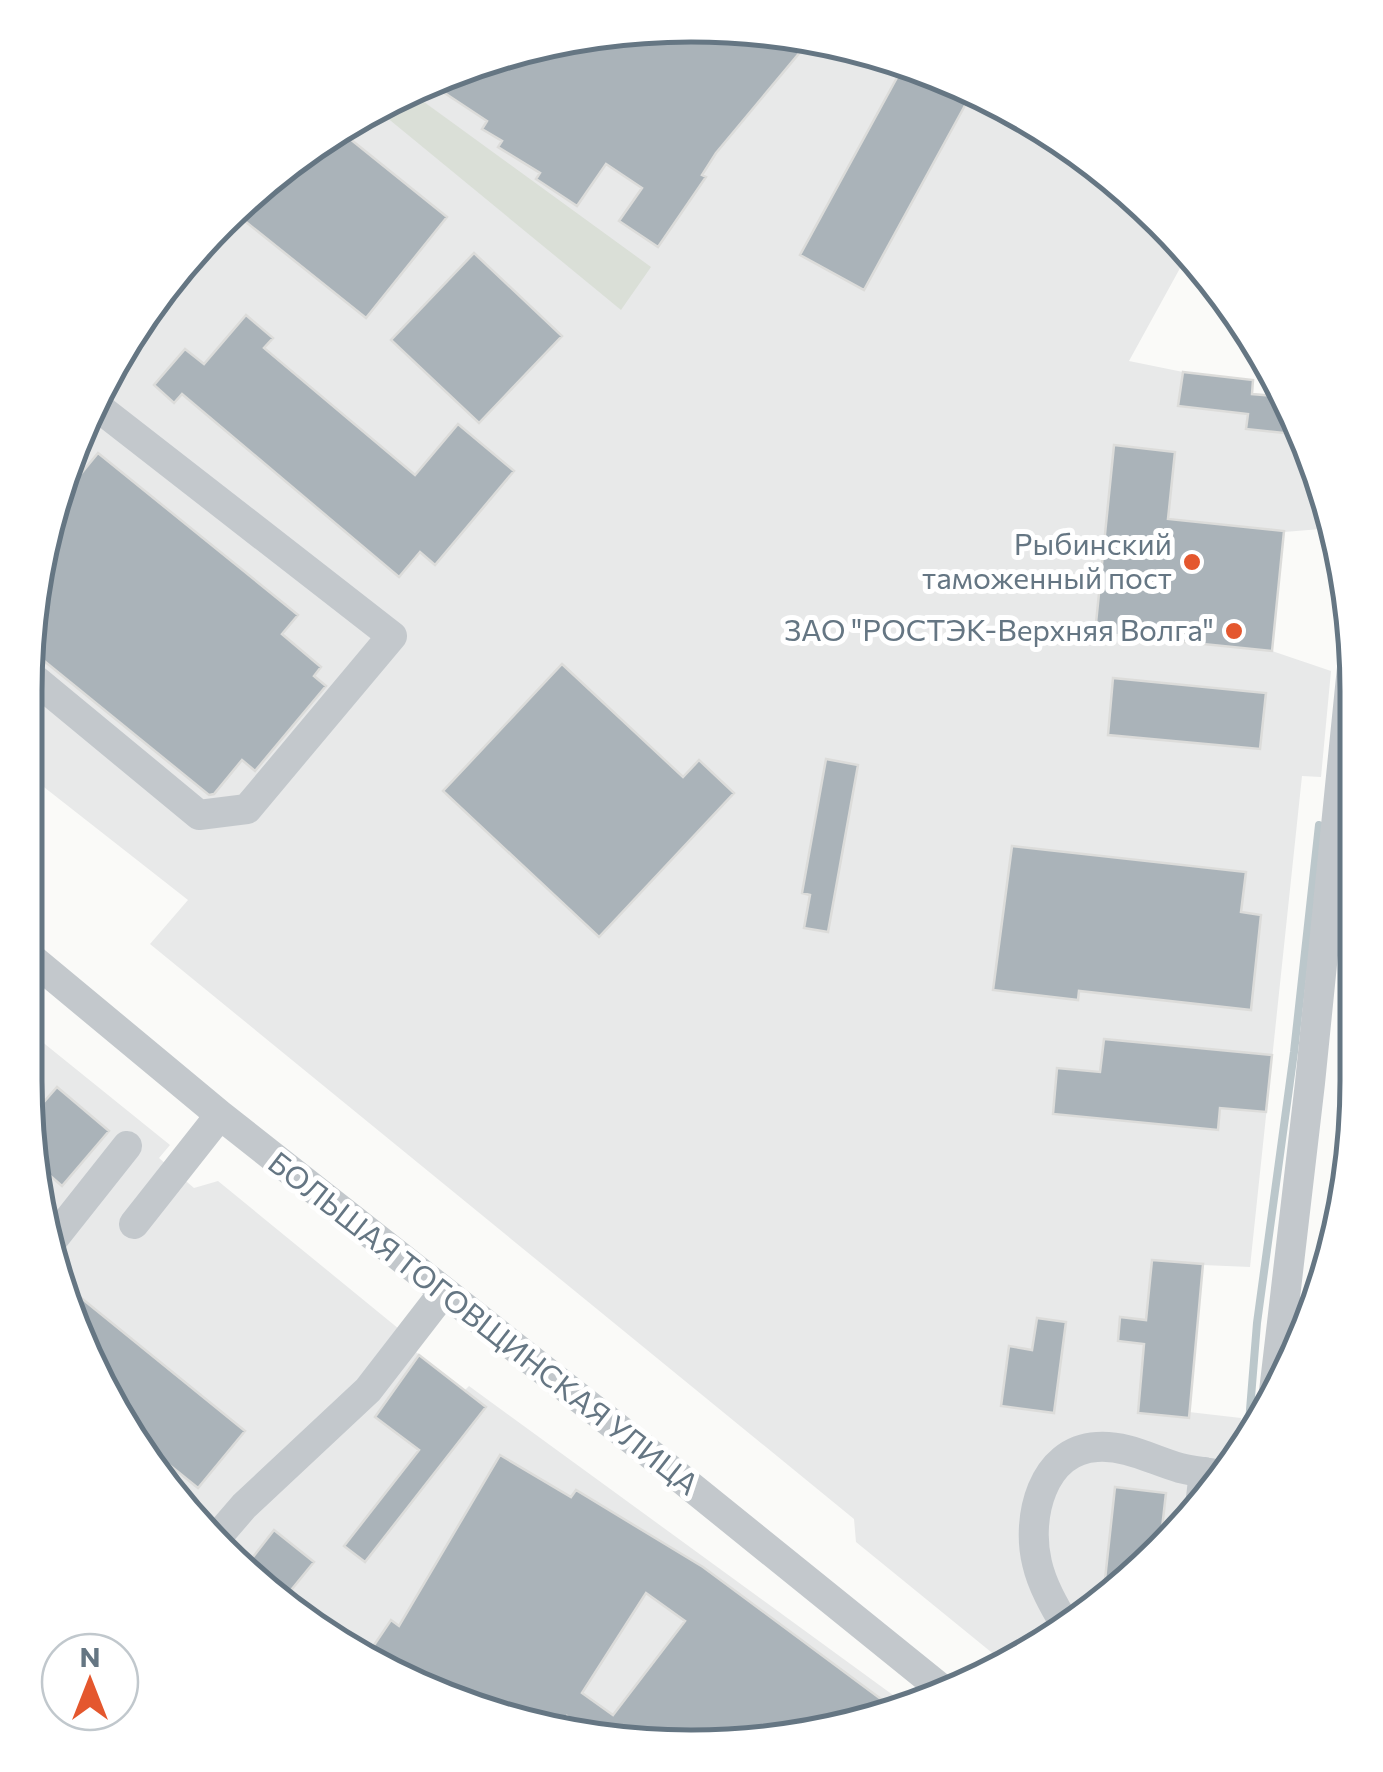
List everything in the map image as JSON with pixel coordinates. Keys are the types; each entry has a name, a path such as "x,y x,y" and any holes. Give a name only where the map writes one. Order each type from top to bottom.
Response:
{"street":[{"path":"42,685 199,815 247,809 392,636 105,413"},
{"path":"1277,1362 1340,786"},
{"name":"БОЛЬШАЯ ТОГОВЩИНСКАЯ УЛИЦА","path":"42,972 933,1682"},
{"path":"134,1224 220,1116"},
{"path":"61,1230 127,1146"},
{"path":"224,1529 368,1390 443,1293"},
{"path":"1060,1614 1043,1582 1034,1548 1038,1500 1052,1470 1072,1454 1098,1447 1140,1453 1176,1467 1208,1473"}],"shaded area":[{"path":"692,42 776,48 859,65 940,92 979,109 1052,152 1087,177 1150,233 1181,266 1129,361 1253,380 1252,393 1269,395 1274,404 1306,483 1319,529 1284,532 1272,651 1331,671 1321,777 1302,776 1250,1267 1203,1265 1189,1412 1241,1418 1240,1426 1179,1508 1119,1568 1052,1620 994,1655 856,1542 854,1519 150,944 188,900 42,786 44,649 55,565 92,443 109,404 152,331 177,296 233,233 296,177 367,129 395,114 477,142 422,101 524,65 607,48"},
{"path":"423,101 651,267 621,310 387,118"},
{"path":"42,1042 170,1145 159,1158 194,1188 218,1181 399,1329 399,1339 465,1390 469,1386 895,1696 818,1717 734,1728 649,1728 565,1717 483,1695 404,1663 296,1595 233,1539 177,1476 109,1368 77,1289 55,1207 44,1123"}],"building":[{"path":"692,42 800,52 716,153 702,175 706,177 658,247 619,221 642,188 606,164 577,206 536,179 540,173 498,147 502,141 482,129 487,121 443,92 524,65 607,48"},
{"path":"898,76 966,103 864,290 800,255"},
{"path":"351,139 447,217 366,318 245,221 296,177"},
{"path":"474,253 562,336 479,423 391,340"},
{"path":"246,315 273,338 264,348 415,475 458,424 514,471 435,565 420,552 399,577 182,394 174,403 154,385 185,349 204,364"},
{"path":"1183,372 1253,380 1252,394 1269,396 1287,433 1246,429 1248,414 1178,406"},
{"name":"Рыбинский таможенный пост","path":"1114,445 1175,452 1168,519 1284,531 1272,651 1095,633"},
{"path":"98,453 298,615 282,634 321,667 314,676 326,686 255,771 242,760 214,794 209,795 43,660 55,565 80,475"},
{"path":"562,664 683,777 699,760 734,793 599,937 443,791"},
{"path":"1113,678 1266,693 1260,749 1108,735"},
{"path":"826,759 858,765 828,932 804,928 810,895 802,893"},
{"path":"1012,846 1246,872 1241,912 1261,915 1251,1010 1079,991 1078,1000 993,990"},
{"path":"1104,1039 1272,1055 1266,1112 1220,1108 1218,1130 1053,1114 1057,1068 1100,1072"},
{"path":"57,1087 109,1131 62,1186 50,1175 43,1103"},
{"path":"1152,1260 1203,1264 1189,1418 1138,1413 1144,1344 1118,1341 1120,1317 1146,1320"},
{"path":"80,1297 245,1431 198,1488 169,1464 129,1405"},
{"path":"1037,1318 1066,1322 1054,1413 1001,1406 1009,1346 1032,1350"},
{"path":"419,1355 486,1407 365,1562 344,1546 419,1450 375,1417"},
{"path":"500,1455 571,1497 576,1490 703,1567 882,1700 818,1717 734,1728 692,1730 607,1724 483,1695 404,1663 373,1646 391,1620 399,1626","holes":["646,1593 685,1621 613,1715 582,1693"]},
{"path":"1115,1487 1166,1493 1162,1526 1105,1580"},
{"path":"274,1530 314,1562 291,1591 253,1557"}],"waterway":[{"path":"1250,1411 1257,1323 1294,1052 1319,825"}],"place":[{"name":"Рыбинский таможенный пост","path":"1192,562"},
{"name":"ЗАО \"РОСТЭК-Верхняя Волга\"","path":"1234,631"}]}
